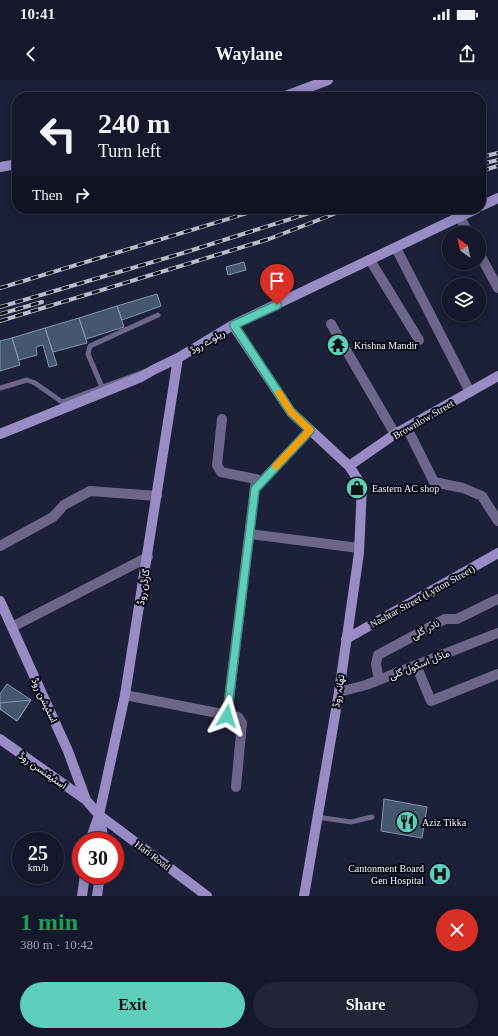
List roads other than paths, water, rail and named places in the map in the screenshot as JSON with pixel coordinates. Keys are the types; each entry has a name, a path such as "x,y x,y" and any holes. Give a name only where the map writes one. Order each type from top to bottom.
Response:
{"street":[{"path":"296,92 328,80"},
{"path":"0,167 12,165"},
{"path":"486,204 498,198"},
{"name":"ریلوے روڈ","path":"0,434 141,377 155,368 178,358 234,325 466,214"},
{"path":"460,217 464,226"},
{"path":"396,248 470,392"},
{"path":"370,260 419,340"},
{"path":"486,266 498,288"},
{"path":"331,324 395,434"},
{"path":"234,325 291,412 349,466"},
{"name":"گارڈن روڈ","path":"93,832 99,815 125,695 148,557 178,358"},
{"name":"Brownlow Street","path":"349,466 395,434 498,376"},
{"path":"222,419 217,465 221,472 256,479 227,716"},
{"path":"407,428 434,482 462,488 482,496 498,521"},
{"path":"255,489 310,430"},
{"name":"تھانہ روڈ","path":"304,896 316,817 339,692 359,548 362,486 349,466"},
{"path":"0,546 53,517 64,505 90,491 157,496"},
{"path":"250,534 359,548"},
{"name":"Nashtar Street (Lytton Street)","path":"346,639 498,553"},
{"path":"12,627 148,557"},
{"name":"نادر گلی","path":"379,680 376,664 378,654 444,619 457,619 498,599"},
{"name":"اسٹیشن روڈ","path":"0,601 68,751 86,800"},
{"name":"ماڈل اسکول گلی","path":"339,692 379,680 498,633"},
{"path":"416,665 431,701 498,674"},
{"path":"125,695 238,717 242,723 236,787"},
{"name":"اسٹیفنسن روڈ","path":"0,739 86,800"},
{"name":"Hari Road","path":"86,800 99,815 207,896"},
{"path":"99,815 102,832"},
{"path":"82,896 84,884"},
{"path":"97,896 99,884"}],"lane":[{"path":"102,387 88,354 90,346 158,315"},
{"path":"0,388 27,380 35,383 62,402 155,368"},
{"path":"316,817 352,822 372,817"}],"railway":[{"path":"486,156 498,153"},
{"path":"486,163 498,160"},
{"path":"486,170 498,166"},
{"path":"0,288 244,214"},
{"path":"0,307 183,253 306,214"},
{"path":"0,321 269,239 334,214"},
{"path":"0,314 42,302"}],"place":[{"name":"Krishna Mandir","path":"338,345"},
{"name":"Eastern AC shop","path":"357,488"},
{"name":"Aziz Tikka","path":"407,822"},
{"name":"Cantonment Board Gen Hospital","path":"440,874"}]}
